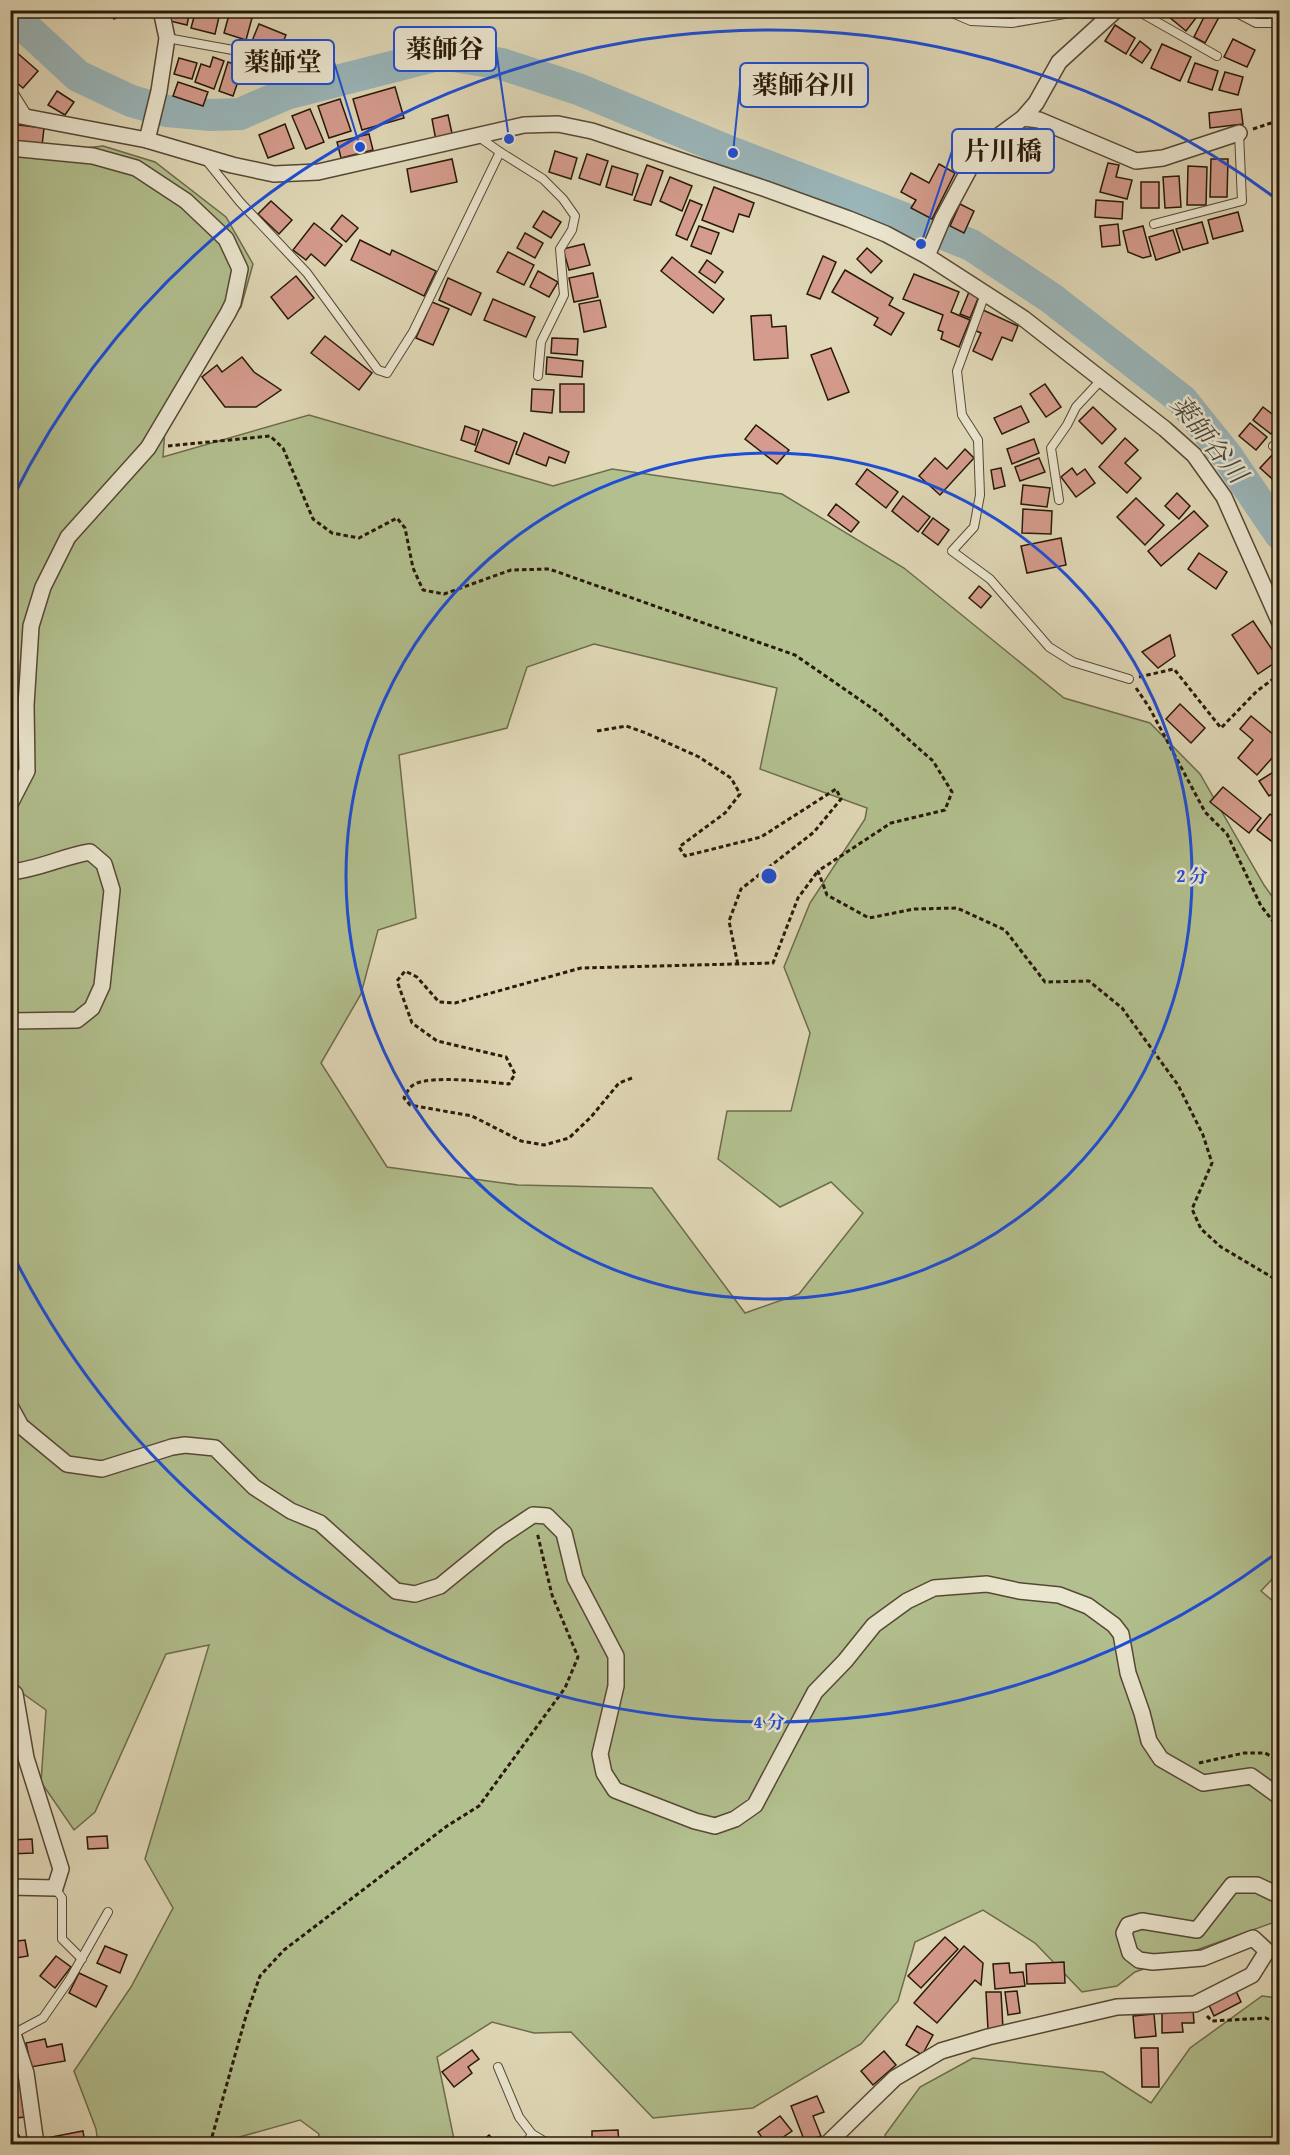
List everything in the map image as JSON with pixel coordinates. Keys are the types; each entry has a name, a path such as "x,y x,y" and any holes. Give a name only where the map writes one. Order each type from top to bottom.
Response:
{"street":[{"path":"149,134 159,91 167,39 161,10"},
{"path":"929,250 972,164 993,140 1023,118 1036,102 1059,62 1113,13"},
{"path":"10,114 149,134 204,157 274,174 318,172 524,125 558,124 592,131 766,189 929,250 1102,379 1166,429 1194,455 1224,496 1280,623"},
{"path":"1023,118 1039,120 1136,161 1163,158 1239,133"},
{"path":"10,148 93,156 136,168 186,201 218,231 226,239 240,269 233,303 228,313 147,448 68,537 44,587 31,626 26,705 27,771 10,804"},
{"path":"10,872 21,871 72,854 90,852 104,864 112,890 102,986 92,1008 78,1020 10,1021"},
{"path":"10,1406 21,1426 67,1464 102,1469 172,1447 185,1445 215,1448 254,1487 291,1511 320,1523 401,1593 415,1594 440,1587 500,1537 533,1515 547,1516 564,1533 575,1578 616,1656 616,1686 600,1754 604,1773 615,1790 695,1821 715,1826 735,1819 755,1805 814,1692 846,1661 874,1625 907,1600 934,1588 987,1584 1019,1591 1059,1595 1088,1606 1114,1625 1121,1634 1128,1673 1149,1741 1161,1759 1203,1783 1251,1776 1280,1797"},
{"path":"10,1689 15,1694 26,1758 48,1834 61,1869 55,1888 10,1887"},
{"path":"827,2145 895,2079 941,2051 988,2037 1117,2007 1195,2004 1252,1975 1267,1951 1253,1938 1203,1958 1154,1962 1138,1960 1130,1953 1124,1933 1128,1925 1142,1921 1197,1930 1232,1885 1257,1885 1280,1896"},
{"path":"12,2034 26,2073 36,2145"}],"lane":[{"path":"945,10 970,21 1012,23 1070,13 1113,13"},
{"path":"1136,10 1217,56"},
{"path":"1230,10 1256,23 1271,23 1279,10"},
{"path":"167,39 233,50"},
{"path":"10,87 28,116"},
{"path":"1154,224 1242,201 1239,133"},
{"path":"477,135 543,178 564,198 575,216 572,230 560,249 564,295 541,342 538,376"},
{"path":"204,157 240,202 307,273 378,370 387,373 413,332 500,152"},
{"path":"985,294 957,371 962,415 978,440 980,495 974,527 952,551 990,579 1049,647 1072,662 1129,679"},
{"path":"1059,500 1051,448 1076,407 1102,379"},
{"path":"55,1888 62,1898 62,1939 82,1959"},
{"path":"12,2034 43,2018 70,1979 108,1912"},
{"path":"498,2067 519,2117 532,2134 549,2145"},
{"path":"526,2145 532,2134"}],"path":[{"path":"1239,133 1280,120"},
{"path":"147,448 270,436 283,448 313,519 332,533 359,538 397,518 405,528 414,568 423,590 444,594 511,570 549,569 795,655 879,713 933,761 952,792 945,810 891,823 818,871 798,898 773,963 581,968 454,1003 439,1002 417,977 405,971 397,981 412,1023 437,1041 506,1057 515,1074 509,1084 457,1079 418,1082 408,1088 404,1098 410,1106 472,1116 521,1141 544,1145 569,1138 591,1117 619,1083 632,1078"},
{"path":"1280,674 1257,691 1221,728 1174,669 1129,679 1149,707 1205,812 1227,834 1261,906 1280,930"},
{"path":"597,731 626,726 646,733 699,757 731,778 740,794 725,813 679,847 685,856 761,837 836,789 841,799 814,832 741,889 729,921 738,965"},
{"path":"818,871 827,895 869,918 914,909 957,908 1005,930 1045,982 1089,981 1122,1008 1178,1085 1203,1135 1212,1163 1192,1209 1202,1229 1221,1248 1280,1282"},
{"path":"210,2145 246,2016 260,1976 284,1950 447,1826 478,1806 565,1688 578,1657 552,1595 533,1515"},
{"path":"1178,1770 1207,1760 1244,1753 1265,1753 1280,1761"},
{"path":"1195,2004 1212,2021 1266,2018 1280,2025"}],"green space":[{"path":"103,146 155,162 226,217 253,264 241,307 167,400 163,457 309,415 553,486 612,469 782,494 904,568 1064,698 1150,723 1200,774 1264,885 1279,906 1280,1571 1261,1591 1279,1606 1279,1926 1275,1922 1135,1972 1117,1986 1082,1992 1035,1943 983,1910 915,1942 898,2001 861,2044 753,2108 653,2118 571,2032 534,2033 492,2022 437,2057 455,2144 317,2144 319,2134 300,2120 236,2138 226,2144 98,2144 96,2129 74,2071 131,1987 173,1908 145,1859 209,1645 166,1654 95,1812 74,1830 41,1782 46,1710 11,1685 11,156","holes":["594,644 777,688 760,769 867,808 865,819 810,903 784,967 810,1033 791,1111 727,1111 718,1159 780,1207 831,1182 863,1213 799,1294 745,1313 652,1188 518,1185 387,1167 321,1063 361,994 378,930 416,918 399,755 507,728 527,667"]},
{"path":"1262,1996 1279,1998 1279,2144 886,2144 885,2135 920,2087 973,2058 1103,2072 1151,2103 1190,2048"}],"building":[{"path":"110,10 132,10 114,19"},
{"path":"173,10 190,10 187,25 170,21"},
{"path":"196,10 219,17 215,34 191,28"},
{"path":"1172,10 1202,10 1186,31 1168,16"},
{"path":"1246,10 1263,10 1257,18"},
{"path":"230,11 252,18 246,40 224,33"},
{"path":"1207,11 1219,17 1205,43 1194,37"},
{"path":"259,24 286,35 279,52 252,41"},
{"path":"1115,25 1135,38 1126,54 1105,41"},
{"path":"1233,39 1255,50 1247,67 1224,57"},
{"path":"1140,41 1151,50 1142,63 1130,55"},
{"path":"1162,44 1191,57 1180,81 1151,68"},
{"path":"15,51 38,71 23,88 11,78 15,73 10,69 10,56"},
{"path":"213,57 224,61 214,89 195,82 201,64 210,67"},
{"path":"179,58 197,63 192,79 174,74"},
{"path":"228,62 243,67 233,96 219,91"},
{"path":"1195,63 1218,71 1212,90 1188,82"},
{"path":"1225,72 1243,77 1238,95 1219,90"},
{"path":"178,82 208,92 203,106 173,96"},
{"path":"395,87 404,118 362,130 353,99"},
{"path":"57,91 74,102 65,115 48,105"},
{"path":"340,99 351,131 329,138 318,106"},
{"path":"310,109 324,142 306,149 292,116"},
{"path":"1241,109 1243,124 1210,128 1209,113"},
{"path":"448,115 453,138 436,141 432,119"},
{"path":"10,124 44,128 42,146 10,142"},
{"path":"285,124 294,148 268,158 259,135"},
{"path":"369,134 373,150 341,158 337,142"},
{"path":"555,151 577,158 571,179 549,172"},
{"path":"587,154 608,161 600,185 579,178"},
{"path":"452,159 457,182 411,192 407,169"},
{"path":"1211,159 1228,159 1227,197 1210,197"},
{"path":"1108,163 1119,165 1116,177 1132,180 1127,199 1100,192"},
{"path":"939,164 955,173 932,219 911,208 916,200 901,192 911,173 929,183"},
{"path":"647,165 663,171 651,205 634,200"},
{"path":"612,166 638,174 632,195 606,187"},
{"path":"1188,166 1207,167 1206,205 1187,205"},
{"path":"1179,176 1181,207 1165,208 1163,177"},
{"path":"670,177 692,186 682,211 660,201"},
{"path":"1141,182 1159,182 1159,208 1141,208"},
{"path":"714,187 754,203 749,217 739,214 733,232 702,220"},
{"path":"690,200 702,205 687,240 676,235"},
{"path":"1096,200 1123,202 1122,219 1095,217"},
{"path":"271,201 292,220 279,234 258,214"},
{"path":"960,204 974,211 964,233 950,226"},
{"path":"543,211 561,222 551,238 533,227"},
{"path":"1238,212 1243,231 1213,239 1208,220"},
{"path":"342,215 358,228 346,242 331,229"},
{"path":"1202,222 1208,243 1183,250 1176,229"},
{"path":"314,223 342,245 325,266 311,254 306,260 293,250"},
{"path":"1118,224 1120,245 1102,247 1100,226"},
{"path":"699,226 719,233 711,254 691,246"},
{"path":"1143,226 1151,256 1143,258 1128,252 1123,231"},
{"path":"1173,230 1180,252 1156,260 1149,237"},
{"path":"525,233 543,243 535,258 517,248"},
{"path":"360,240 390,255 392,250 436,271 424,296 351,260"},
{"path":"584,244 590,265 569,270 563,249"},
{"path":"867,248 882,261 871,273 857,259"},
{"path":"508,252 534,265 524,285 497,272"},
{"path":"823,256 836,262 820,299 807,294"},
{"path":"672,257 724,299 713,313 661,271"},
{"path":"707,260 723,272 715,283 699,272"},
{"path":"845,270 893,298 889,305 904,313 891,335 874,325 878,318 832,292"},
{"path":"538,271 558,282 549,297 530,287"},
{"path":"593,273 598,297 574,302 569,278"},
{"path":"914,274 959,292 951,312 970,320 959,347 941,339 943,332 938,330 943,315 903,299"},
{"path":"296,276 314,298 288,319 271,297"},
{"path":"448,278 481,293 471,315 439,300"},
{"path":"969,292 979,296 970,318 960,314"},
{"path":"493,299 535,317 526,337 484,320"},
{"path":"600,300 606,327 584,332 579,304"},
{"path":"432,302 449,309 433,345 416,338"},
{"path":"983,310 1018,326 1012,341 1002,337 992,360 973,351 981,333 974,330"},
{"path":"771,315 772,327 786,326 788,358 754,360 751,316"},
{"path":"325,336 372,373 359,390 311,353"},
{"path":"552,338 578,339 577,355 551,353"},
{"path":"831,348 849,392 828,400 811,355"},
{"path":"242,357 254,372 281,390 256,407 225,407 202,377 217,365 222,372"},
{"path":"547,357 583,361 582,377 546,374"},
{"path":"560,384 584,384 584,412 560,412"},
{"path":"1045,384 1061,407 1046,417 1030,394"},
{"path":"532,389 554,390 552,413 531,411"},
{"path":"1021,406 1029,422 1002,434 994,418"},
{"path":"1093,407 1116,429 1102,444 1079,421"},
{"path":"1263,407 1280,420 1271,434 1253,420"},
{"path":"1250,423 1267,437 1256,450 1239,436"},
{"path":"756,425 789,450 777,464 745,439"},
{"path":"465,426 479,431 475,445 461,440"},
{"path":"483,429 517,442 509,464 475,451"},
{"path":"524,433 569,452 565,463 549,457 546,466 516,454"},
{"path":"1125,438 1138,450 1125,463 1141,478 1127,493 1099,467"},
{"path":"1034,439 1039,453 1012,464 1007,449"},
{"path":"965,449 974,458 940,495 919,476 935,458 947,469"},
{"path":"1273,454 1280,460 1280,482 1278,484 1260,468"},
{"path":"1039,458 1045,472 1020,481 1015,467"},
{"path":"1001,468 1005,486 994,489 991,470"},
{"path":"1072,468 1077,475 1085,469 1095,483 1076,497 1061,477"},
{"path":"867,469 898,492 886,508 856,484"},
{"path":"1023,485 1050,488 1047,507 1021,504"},
{"path":"1177,493 1190,506 1179,519 1165,506"},
{"path":"903,496 930,517 918,532 892,511"},
{"path":"1136,498 1164,525 1145,545 1117,517"},
{"path":"836,504 859,522 851,532 828,515"},
{"path":"1023,509 1052,511 1051,534 1022,533"},
{"path":"1194,511 1208,526 1161,566 1148,551"},
{"path":"933,518 949,530 938,545 922,533"},
{"path":"1061,538 1066,565 1027,573 1021,546"},
{"path":"1199,553 1227,572 1216,589 1188,569"},
{"path":"979,586 991,596 981,608 969,598"},
{"path":"1253,621 1279,660 1258,674 1232,635"},
{"path":"1170,635 1175,656 1158,668 1142,652"},
{"path":"1180,704 1205,728 1191,743 1166,719"},
{"path":"1251,716 1280,740 1280,749 1257,775 1238,758 1253,740 1240,729"},
{"path":"1278,769 1280,789 1269,796 1259,781"},
{"path":"1223,787 1261,818 1249,833 1210,802"},
{"path":"1270,814 1280,821 1280,837 1274,843 1257,830"},
{"path":"10,1734 16,1734 15,1749 10,1749"},
{"path":"107,1836 108,1848 88,1849 87,1837"},
{"path":"32,1839 33,1853 10,1854 10,1840"},
{"path":"945,1937 958,1949 921,1988 908,1976"},
{"path":"25,1940 28,1956 10,1959 10,1942"},
{"path":"105,1946 127,1955 120,1973 97,1963"},
{"path":"964,1946 983,1963 981,1985 975,1980 937,2023 914,2003"},
{"path":"56,1956 71,1967 55,1988 40,1976"},
{"path":"1064,1962 1065,1983 1027,1984 1026,1964"},
{"path":"1009,1963 1010,1973 1023,1972 1025,1986 995,1989 993,1964"},
{"path":"79,1973 107,1986 96,2007 69,1993"},
{"path":"1017,1991 1020,2013 1008,2015 1005,1992"},
{"path":"1236,1991 1241,2002 1214,2016 1209,2005"},
{"path":"986,1992 1001,1992 1003,2029 988,2030"},
{"path":"1193,2009 1194,2023 1182,2023 1183,2032 1162,2033 1162,2010"},
{"path":"1154,2014 1156,2036 1135,2038 1133,2016"},
{"path":"917,2026 933,2035 922,2055 906,2045"},
{"path":"45,2039 47,2047 62,2044 65,2061 31,2067 26,2043"},
{"path":"1141,2048 1158,2048 1159,2087 1142,2087"},
{"path":"472,2050 479,2059 468,2067 472,2073 454,2087 442,2072"},
{"path":"884,2051 896,2065 873,2085 861,2071"},
{"path":"20,2085 24,2117 10,2119 10,2086"},
{"path":"817,2096 824,2112 813,2116 821,2136 805,2142 791,2106"},
{"path":"780,2116 792,2131 773,2144 767,2144 758,2132"},
{"path":"14,2127 24,2144 10,2144 10,2129"},
{"path":"618,2130 619,2144 592,2144 592,2131"},
{"path":"83,2131 85,2144 47,2144 46,2138"},
{"path":"489,2135 498,2144 479,2144"}],"waterway":[{"name":"薬師谷川","path":"10,17 25,27 78,76 131,101 167,111 211,115 240,114 286,94 442,54 502,64 578,89 733,153 971,245 1051,298 1182,400 1227,456 1280,534"}],"place":[{"name":"薬師谷","path":"509,139"},
{"name":"薬師堂","path":"360,147"},
{"name":"薬師谷川","path":"733,153"},
{"name":"片川橋","path":"921,244"}]}
